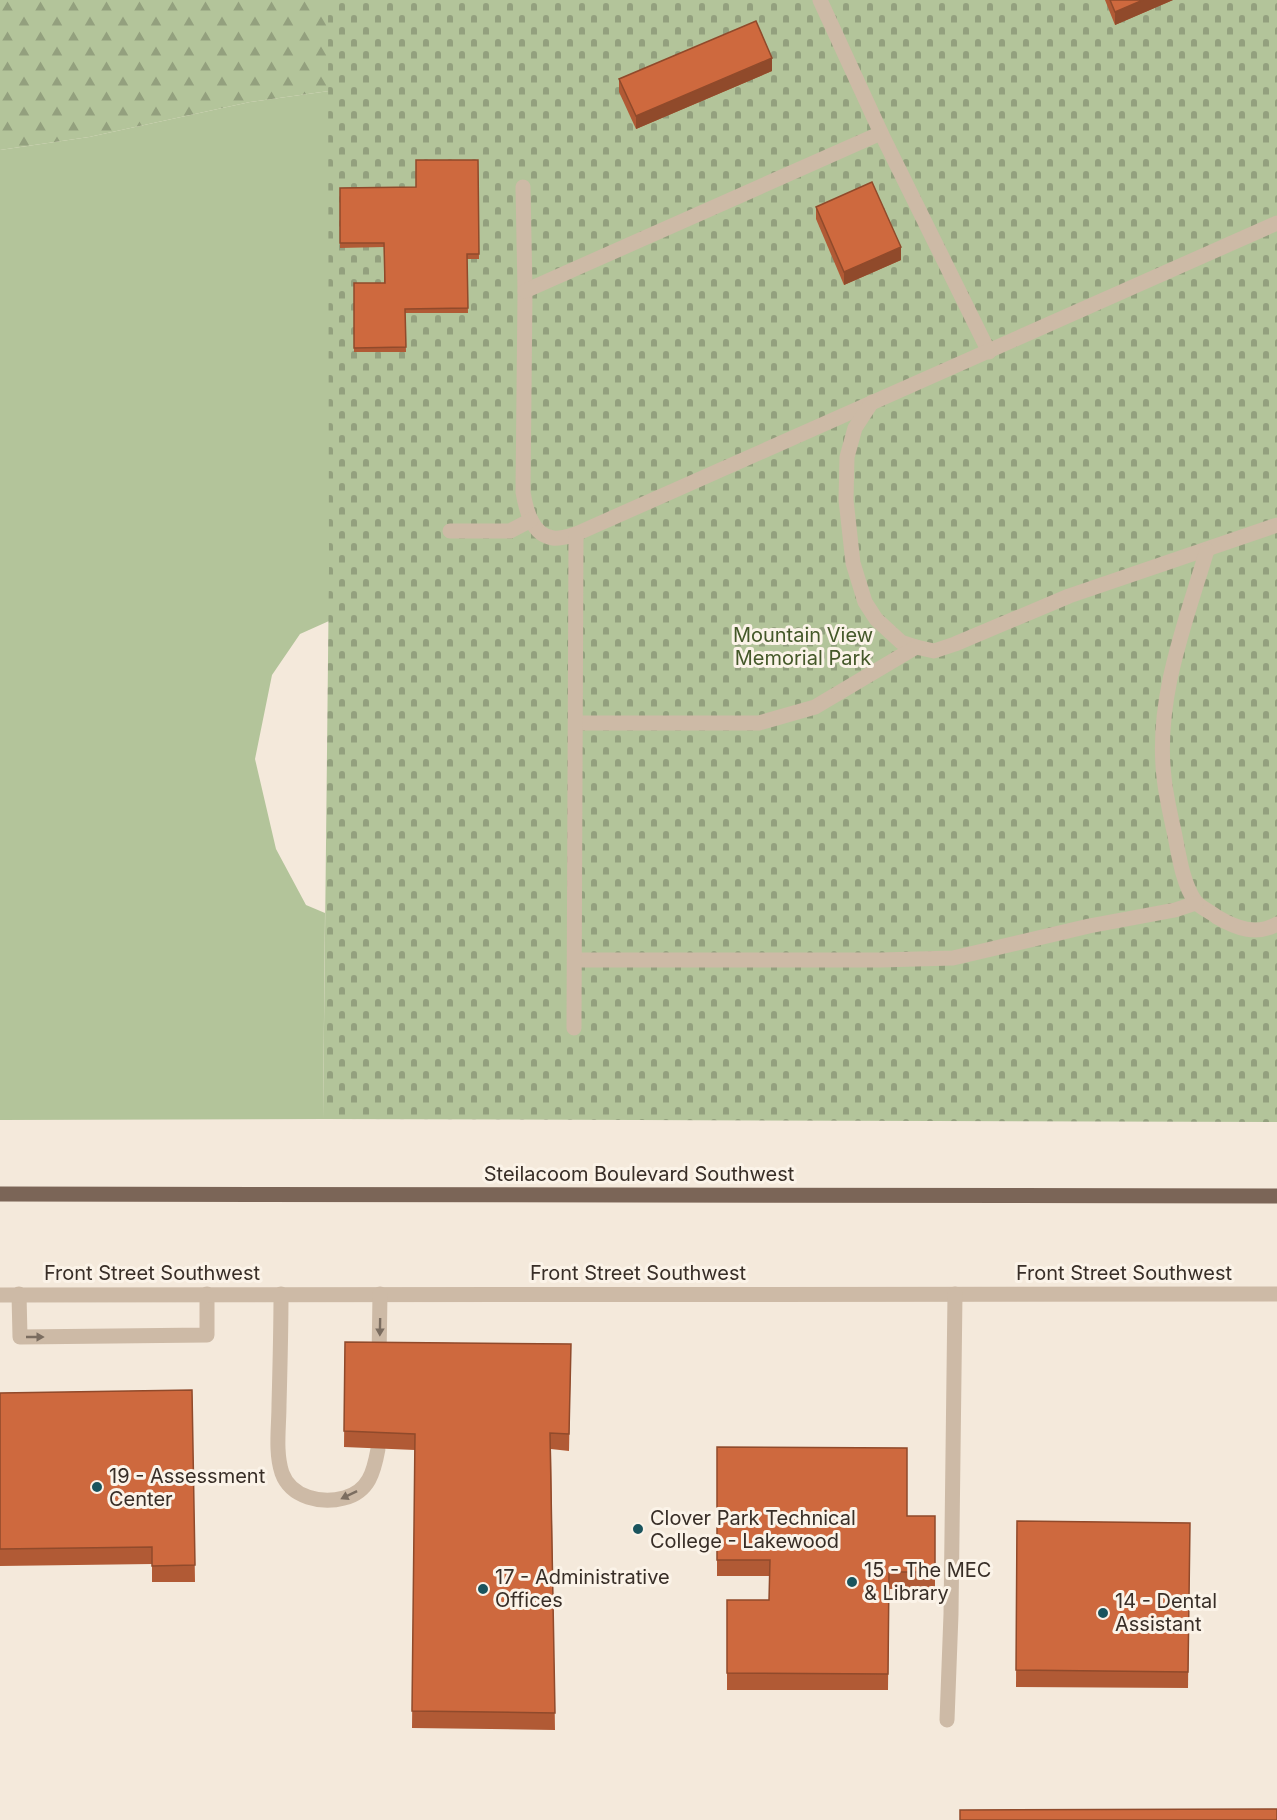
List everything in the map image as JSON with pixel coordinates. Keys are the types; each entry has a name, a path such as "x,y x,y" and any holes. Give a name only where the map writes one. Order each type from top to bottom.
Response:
{"main road":[{"name":"Steilacoom Boulevard Southwest","path":"0,1194 1277,1196"}],"street":[{"path":"820,0 881,133 988,352"},
{"path":"525,291 881,133"},
{"path":"524,187 522,482 524,501 531,520 539,532 551,538 576,534 1277,223"},
{"path":"872,402 855,428 847,463 846,500 853,563 865,602 876,618 901,642 916,647 934,651 956,644 1069,596 1277,525"},
{"path":"450,531 510,531 531,520"},
{"path":"574,1028 576,534"},
{"path":"1207,550 1169,675 1164,728 1164,777 1178,853 1196,903 1233,927 1251,930 1270,928 1277,924"},
{"path":"576,723 759,723 815,707 916,647"},
{"path":"575,960 953,958 1089,926 1175,910 1196,903"},
{"path":"19,1294 20,1337 207,1335 207,1294"},
{"path":"281,1294 278,1449 283,1475 296,1491 310,1498 329,1502 350,1497 366,1485 374,1472 378,1449"},
{"path":"379,1359 380,1294"},
{"path":"946,1720 951,1614 956,1294"},
{"name":"Front Street Southwest","path":"0,1295 1277,1294"}],"green space":[{"path":"0,0 560,0 501,28 329,91 250,102 89,137 0,150"},
{"name":"Mountain View Memorial Park","path":"328,0 1277,0 1277,1122 323,1119 329,569"},
{"path":"329,91 329,621 300,634 272,675 255,759 276,849 306,905 325,913 323,1119 0,1120 0,150 89,137 250,102"}],"building":[{"path":"1110,0 1143,0 1115,12"},
{"path":"756,21 772,58 636,116 619,79"},
{"path":"416,160 478,160 479,254 467,254 468,308 405,309 406,347 354,348 354,283 385,283 384,243 340,243 340,188 416,187"},
{"path":"872,182 901,247 844,272 816,207"},
{"name":"17 - Administrative Offices","path":"345,1342 571,1344 569,1434 550,1433 555,1713 412,1711 415,1434 344,1431"},
{"name":"19 - Assessment Center","path":"192,1390 195,1565 152,1566 152,1547 0,1549 0,1393"},
{"name":"15 - The MEC & Library","path":"717,1447 907,1448 907,1516 935,1516 935,1572 889,1572 888,1674 727,1673 727,1600 769,1600 770,1560 717,1560"},
{"name":"14 - Dental Assistant","path":"1017,1521 1190,1523 1188,1672 1016,1670"},
{"path":"1277,1809 1277,1820 960,1820 960,1810"}],"place":[{"name":"19 - Assessment Center","path":"97,1487"},
{"name":"Clover Park Technical College - Lakewood","path":"638,1529"},
{"name":"15 - The MEC & Library","path":"852,1582"},
{"name":"17 - Administrative Offices","path":"483,1589"},
{"name":"14 - Dental Assistant","path":"1103,1613"}]}
